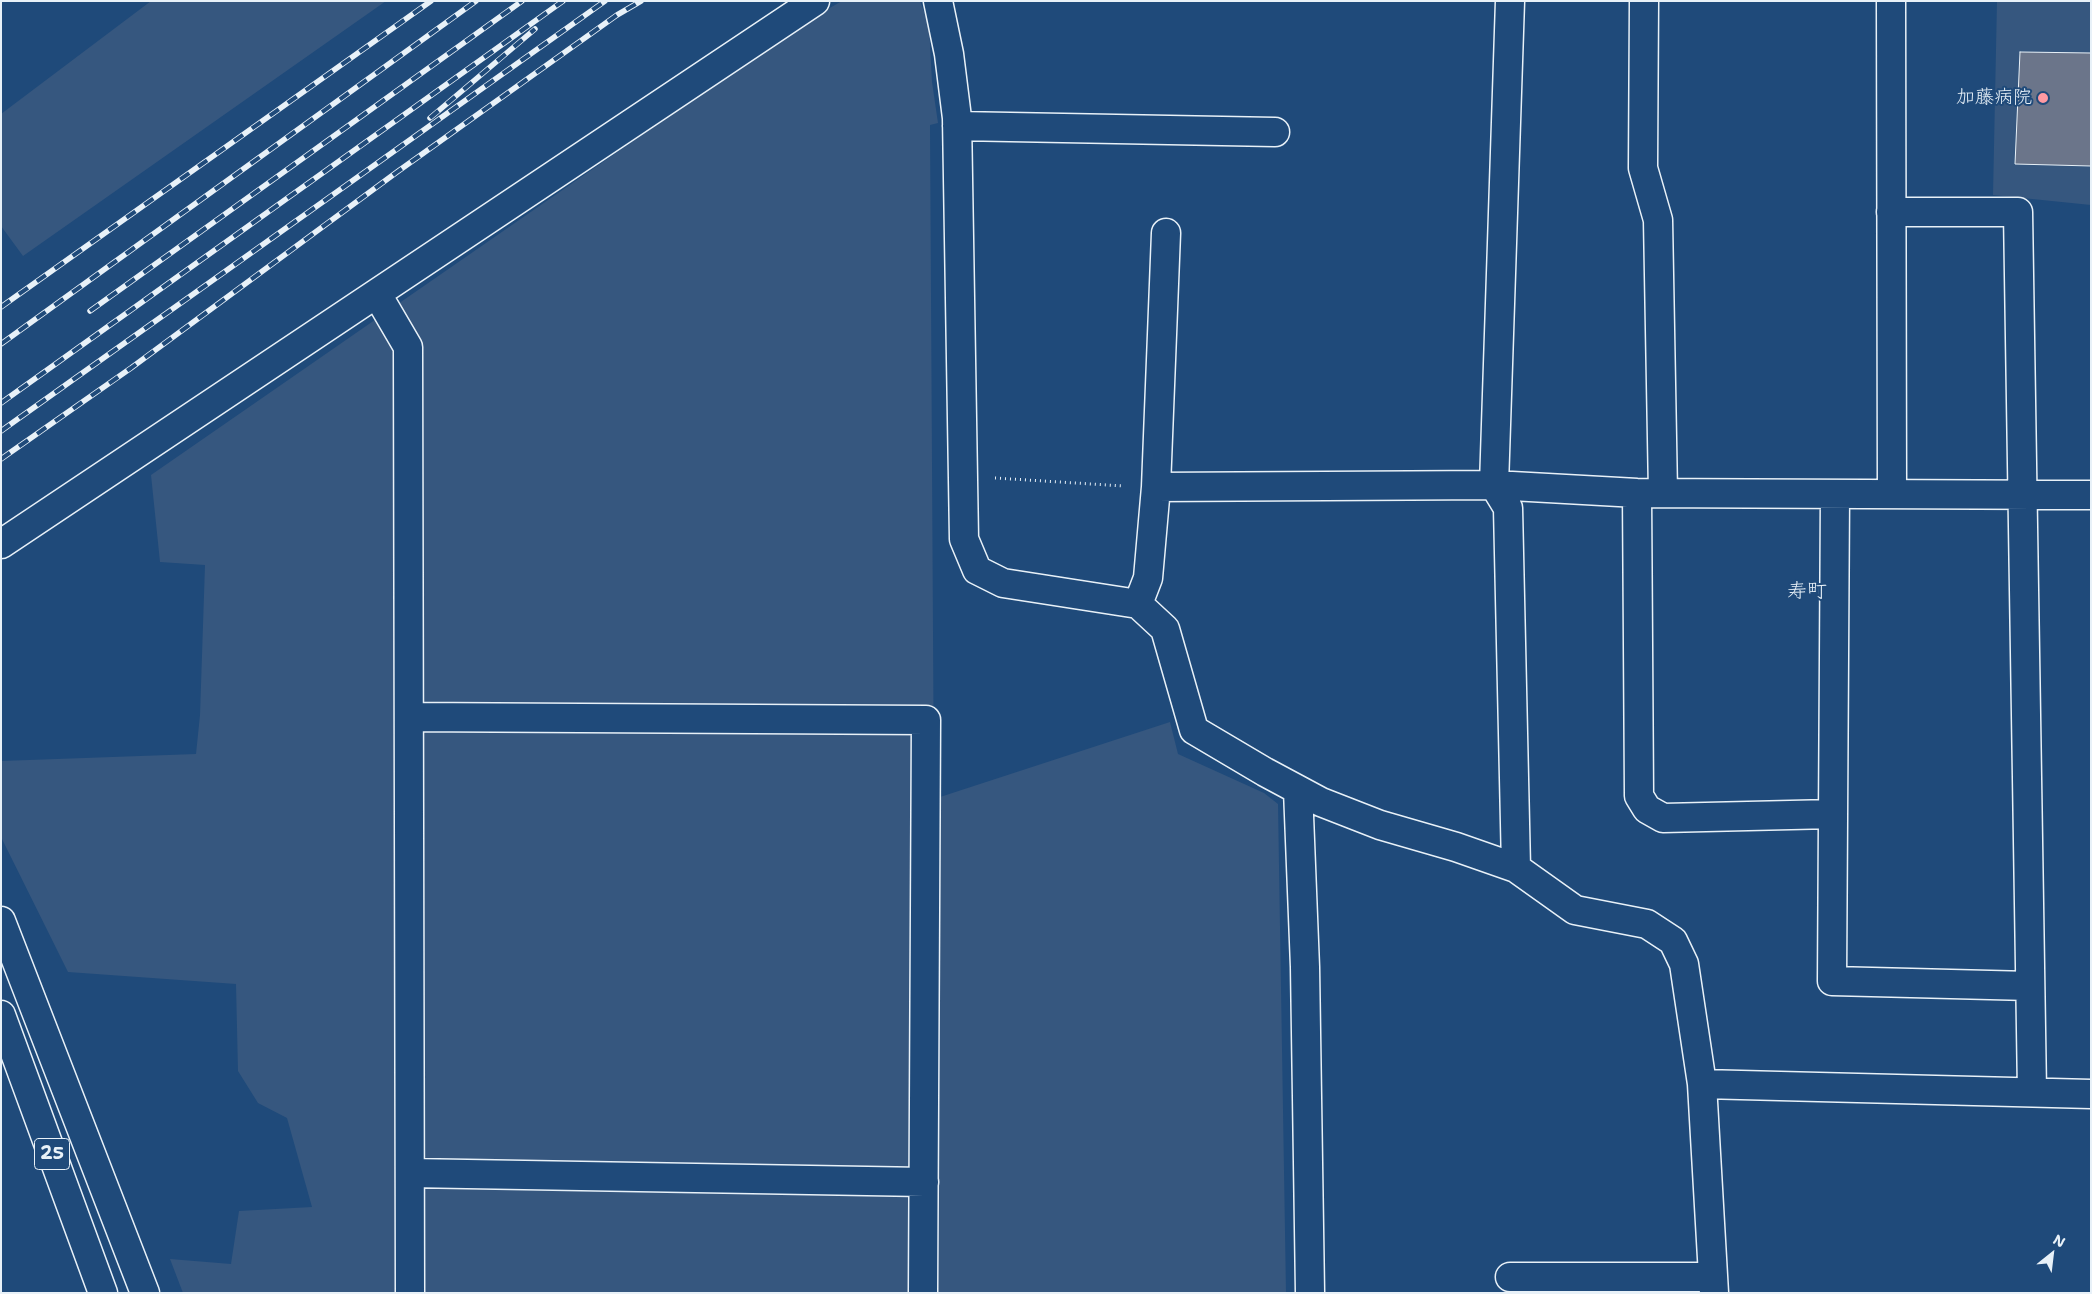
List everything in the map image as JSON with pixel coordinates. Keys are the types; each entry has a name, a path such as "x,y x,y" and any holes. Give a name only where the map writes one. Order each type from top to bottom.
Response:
{"street":[{"path":"1,544 815,1"},
{"path":"938,1 949,54 956,126 964,539 976,570 1003,583 1138,604 1165,629 1194,730 1321,802 1380,825 1456,847 1516,868 1574,910 1647,924 1673,941 1684,964 1702,1084 1714,1285 1510,1277"},
{"path":"1510,1 1494,485 1508,508 1516,868"},
{"path":"1644,1 1643,168 1658,220 1639,796 1647,809 1663,818 1833,814"},
{"path":"1891,1 1892,494"},
{"path":"956,126 1275,132"},
{"path":"1891,212 2018,212 2032,1091"},
{"path":"1138,604 1148,578 1156,487 1166,233"},
{"path":"377,294 408,347 410,1293"},
{"path":"1156,487 1494,485 1650,493 2091,495"},
{"path":"1835,494 1832,981 2030,986"},
{"path":"409,717 926,720 923,1293"},
{"path":"1298,790 1305,967 1310,1293"},
{"path":"1,920 145,1293"},
{"name":"25","path":"1,1014 103,1293"},
{"path":"1702,1084 2091,1094"},
{"path":"410,1173 924,1182"}],"path":[{"path":"963,473 1030,481 1156,487"}],"shaded area":[{"path":"151,1 386,1 23,256 1,226 1,114"},
{"path":"842,1 920,1 929,25 932,82 938,123 930,125 934,799 1170,722 1178,754 1264,793 1278,804 1286,1293 183,1293 170,1259 231,1264 239,1211 312,1207 287,1118 258,1103 238,1071 236,984 68,972 1,837 1,761 196,754 200,715 205,565 160,562 151,475 805,22"},
{"name":"加藤病院","path":"1997,1 2091,1 2091,205 1993,195"}],"building":[{"path":"2020,52 2091,53 2091,166 2015,164"}],"railway":[{"path":"1,307 431,1"},
{"path":"1,344 476,1"},
{"path":"90,311 522,1"},
{"path":"1,403 563,1"},
{"path":"1,431 605,1"},
{"path":"1,459 131,368 397,172 617,15 641,1"},
{"path":"430,118 535,29"}],"place":[{"name":"加藤病院","path":"2043,98"}],"district":[{"name":"寿町","path":"1807,592"}]}
